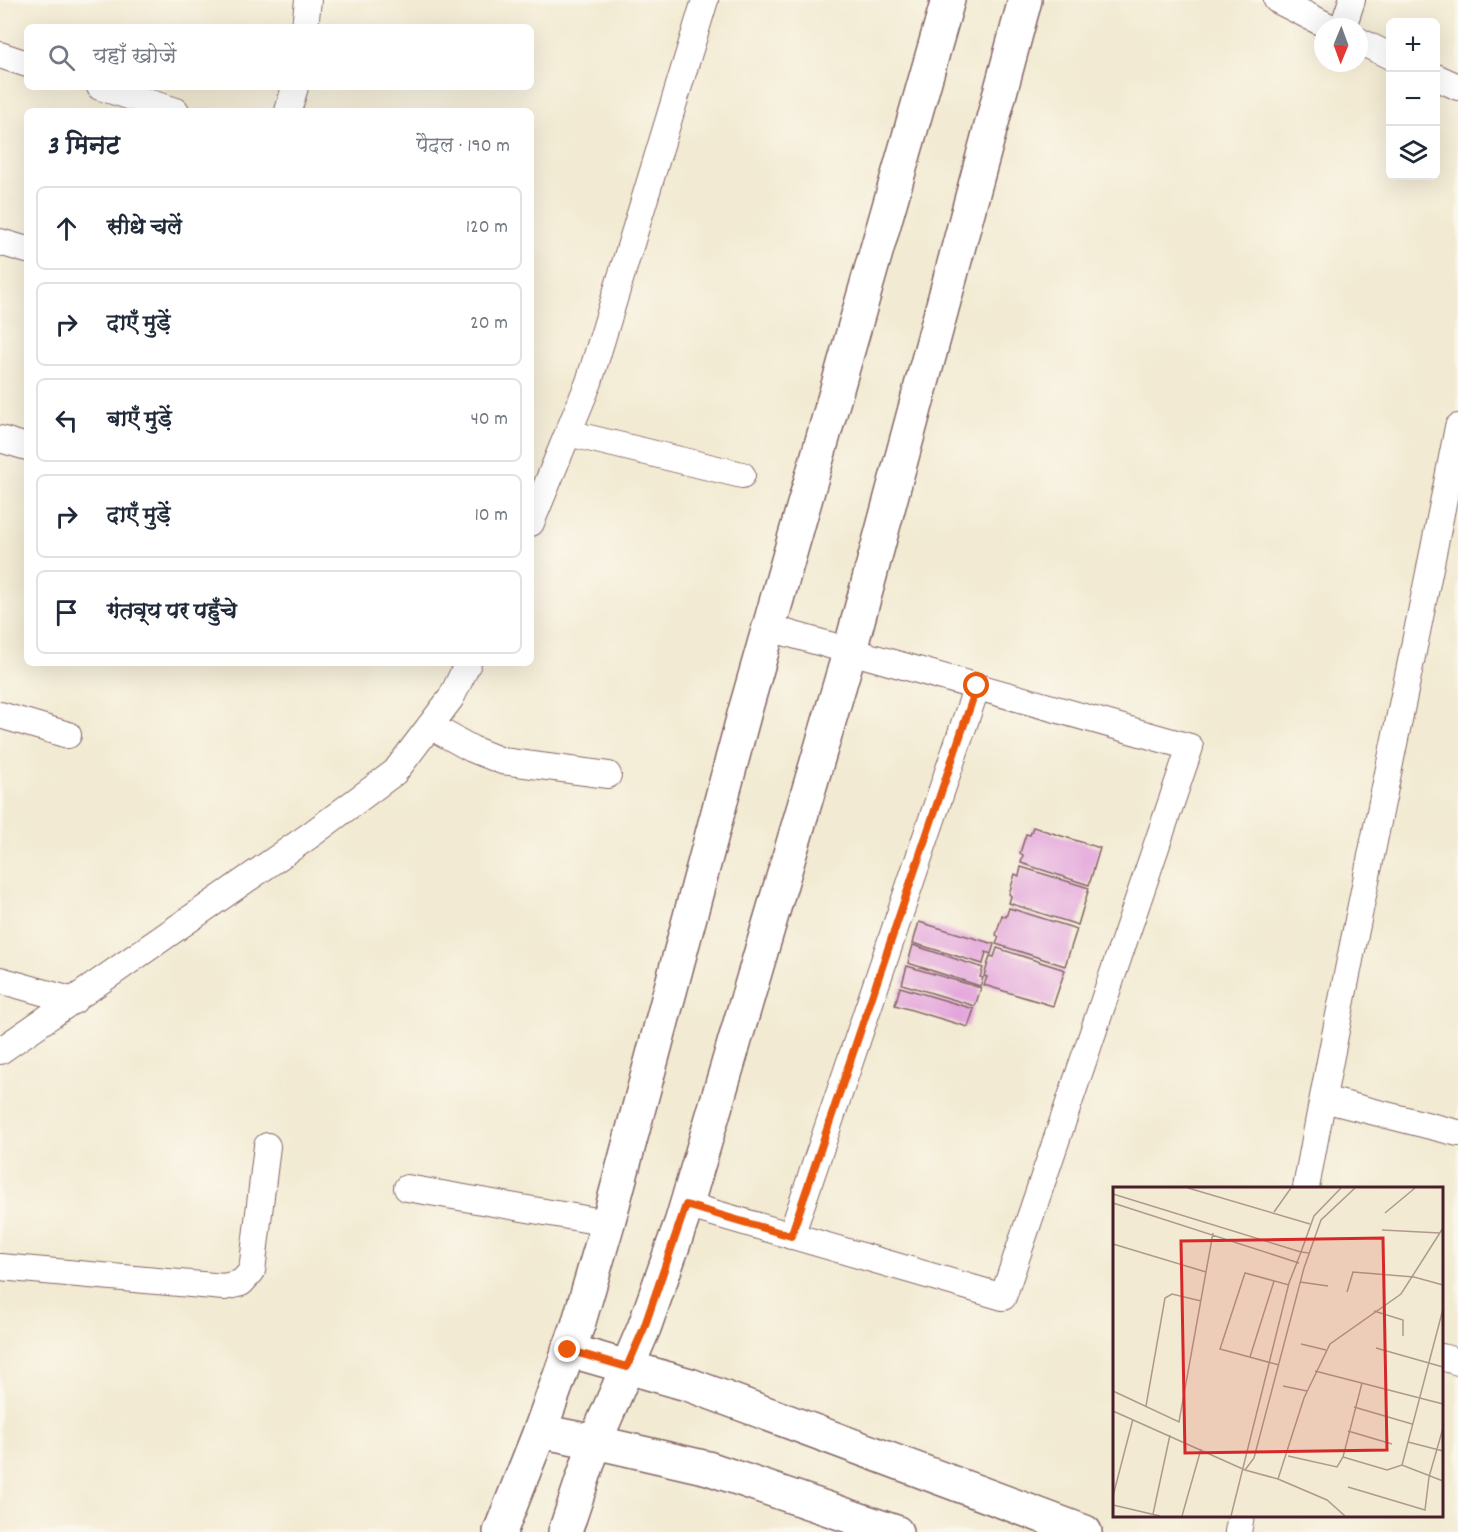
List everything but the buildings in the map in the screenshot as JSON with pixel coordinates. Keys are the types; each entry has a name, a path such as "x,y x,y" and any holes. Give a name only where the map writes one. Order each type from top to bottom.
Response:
{"street":[{"path":"305,24 308,0"},
{"path":"534,516 589,382 705,0"},
{"path":"500,1532 540,1431 578,1325 608,1223 769,628 948,0"},
{"path":"565,1532 594,1442 644,1328 686,1205 850,650 1025,0"},
{"path":"1277,0 1314,19"},
{"path":"1346,18 1352,0"},
{"path":"1368,45 1386,54"},
{"path":"0,55 24,63"},
{"path":"1440,78 1458,87"},
{"path":"110,90 166,108"},
{"path":"289,108 294,90"},
{"path":"0,242 24,249"},
{"path":"1306,1187 1338,1011 1413,657 1458,427"},
{"path":"568,433 742,475"},
{"path":"0,439 24,446"},
{"path":"686,1205 1003,1297 1190,747 769,628"},
{"path":"0,1051 309,836 395,772 451,698 467,666"},
{"path":"791,1236 977,686"},
{"path":"0,715 68,735"},
{"path":"430,726 472,749 502,761 608,775"},
{"path":"0,980 74,1001"},
{"path":"1323,1099 1458,1133"},
{"path":"0,1267 224,1287 241,1283 252,1271 267,1146"},
{"path":"407,1188 608,1223"},
{"path":"568,1350 690,1385 1085,1532"},
{"path":"1443,1357 1458,1362"},
{"path":"540,1431 708,1468 896,1532"},
{"path":"1238,1532 1241,1517"}],"route":[{"path":"568,1350 627,1367 644,1328 686,1205 791,1236 977,686"}]}
